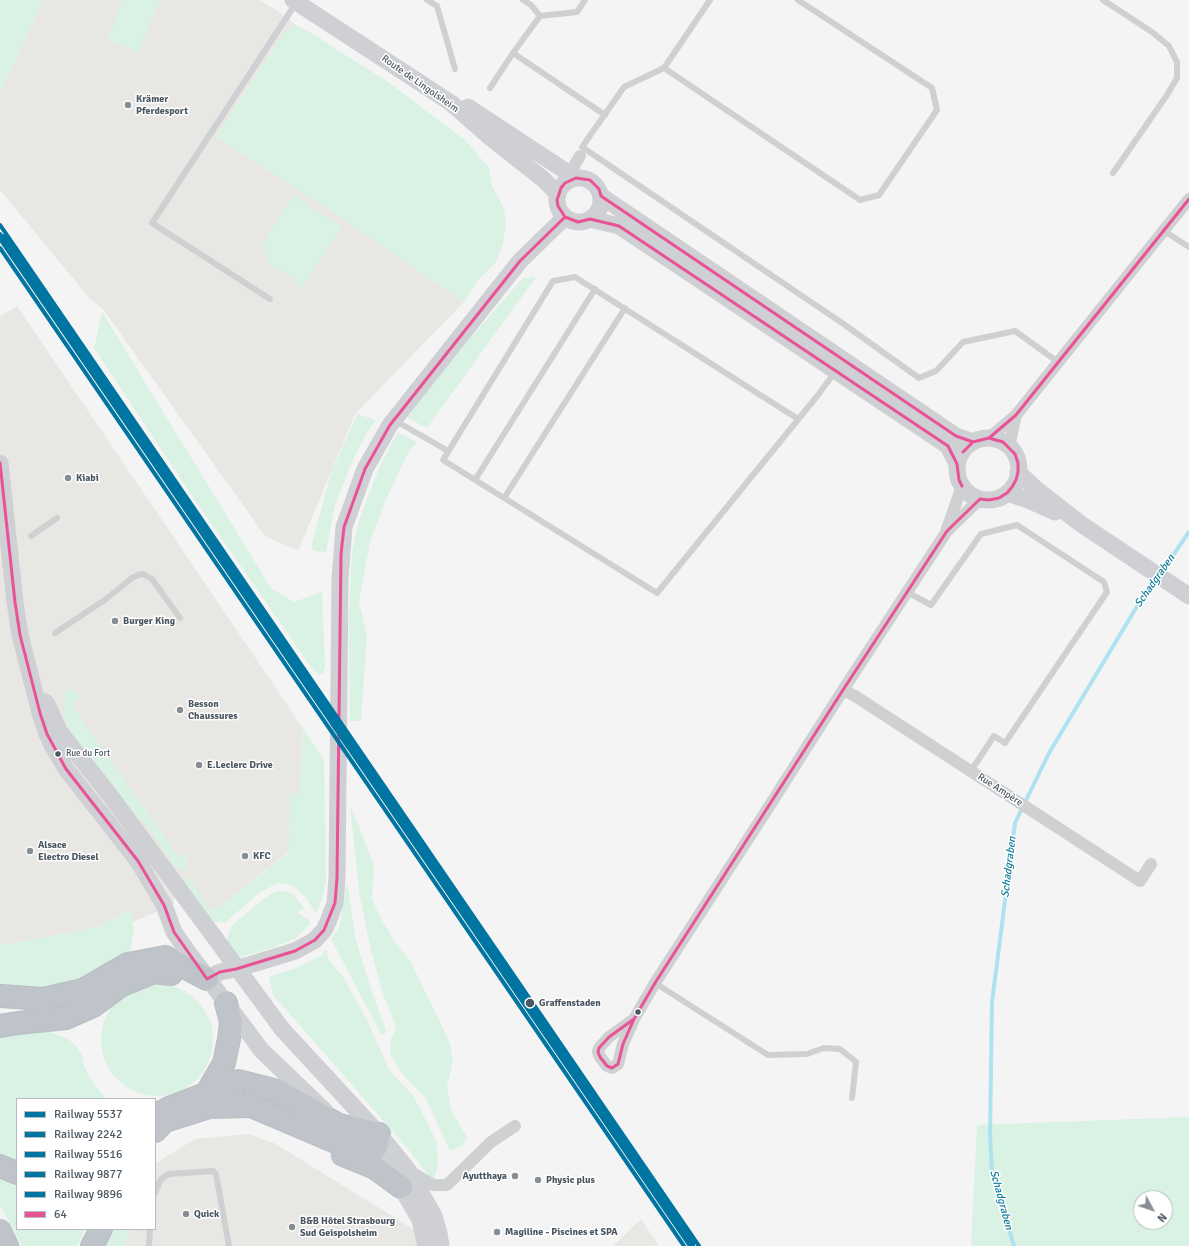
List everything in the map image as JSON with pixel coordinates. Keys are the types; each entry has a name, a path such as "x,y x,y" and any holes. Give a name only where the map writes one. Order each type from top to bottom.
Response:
{"highway":[{"path":"0,996 43,999 83,990 128,964 164,957 207,979"},
{"path":"0,1026 18,1022 66,1018 93,1006 120,986 154,972 207,979"},
{"path":"206,1094 224,1063 228,1045 231,1022 226,1003"},
{"path":"156,1115 169,1108 238,1081 278,1091 339,1125 379,1134 376,1147 372,1151 359,1152 251,1106 209,1107 164,1122 156,1130"},
{"path":"156,1144 170,1131 207,1120 252,1117 405,1179"},
{"path":"0,1166 16,1173"},
{"path":"85,1246 93,1230"},
{"path":"92,1246 100,1230"},
{"path":"0,1231 7,1246"}],"main road":[{"name":"Route de Lingolsheim","path":"298,1 451,103 490,138 543,179 558,194"},
{"name":"Route de Lingolsheim","path":"298,1 573,175"},
{"path":"573,175 595,184 601,196 600,209 590,219 584,221 578,222 571,220 566,217 558,206 558,194 565,183 573,175"},
{"path":"601,196 956,436 973,442"},
{"path":"207,979 220,972 236,969 296,951 319,935 332,912 336,892 340,579 344,527 365,469 394,420 520,261 566,217"},
{"path":"590,219 619,226 948,446 957,464 959,480 962,486 973,496 980,499 989,500 998,498 1007,493 1014,484 1018,472 1018,463 1015,454 1004,442 990,438 973,442 965,448 957,464"},
{"path":"0,463 14,602 20,635 35,695 47,734 59,757 89,799 138,861 164,905 174,932 207,979 262,1051 365,1152 405,1179 420,1220 426,1246"},
{"path":"1018,472 1036,489 1081,524 1189,596"},
{"path":"1007,493 1028,500 1081,524"},
{"path":"35,695 48,704 59,731 109,794 236,969 282,1029 379,1134 405,1179 434,1216 440,1233 441,1246"}],"street":[{"path":"573,175 581,151"},
{"path":"990,438 1016,415 1189,199"},
{"path":"1009,447 1016,415"},
{"path":"634,1019 655,983 946,531 962,486"},
{"path":"946,531 980,499"},
{"name":"Rue Ampère","path":"843,690 855,696 1140,881 1151,864"},
{"path":"405,1179 433,1185 448,1185 491,1142 515,1126"}],"lane":[{"path":"428,0 437,6 455,69"},
{"path":"523,0 531,5 540,16"},
{"path":"490,88 540,16 577,12 585,0"},
{"path":"710,0 664,68 624,87 581,151 845,326 919,378 936,371 963,342 1014,330 1058,362"},
{"path":"664,68 860,200 879,195 937,110 932,88 798,0"},
{"path":"1103,0 1152,32 1169,46 1177,62 1177,78 1167,95 1113,173"},
{"path":"270,299 152,223 298,1"},
{"path":"513,53 605,114"},
{"path":"1164,231 1189,247"},
{"path":"798,419 576,277 553,281 443,460 657,593 798,419 836,371"},
{"path":"475,480 595,289"},
{"path":"504,498 625,308"},
{"path":"394,420 448,451"},
{"path":"31,536 57,518"},
{"path":"908,592 931,606 981,534 1017,525 1104,582 1107,592 1005,743 994,736 971,771"},
{"path":"56,633 132,578 143,574 152,579 180,618"},
{"path":"655,983 768,1055 807,1054 824,1048 840,1049 856,1062 852,1098"},
{"path":"156,1191 161,1179 169,1174 213,1170 216,1174 229,1246"},
{"path":"149,1246 150,1230"}],"shaded area":[{"path":"43,0 260,0 281,13 296,25 283,34 216,137 331,211 464,302 355,414 298,551 265,536 103,309 91,300 0,190 0,94"},
{"path":"17,306 303,728 300,793 290,793 289,851 220,907 215,909 208,907 175,888 174,904 133,922 130,909 98,927 9,944 0,944 0,316"},
{"path":"248,1134 274,1143 426,1237 429,1246 124,1246 131,1230 156,1230 156,1163 195,1139"},
{"path":"641,1219 659,1246 613,1246"}],"green space":[{"path":"0,0 43,0 0,94"},
{"path":"123,0 160,0 139,52 107,40"},
{"path":"296,25 388,82 466,141 489,168 492,186 504,209 506,223 503,244 496,262 478,280 464,302 331,211 216,137 283,34"},
{"path":"293,195 342,227 300,291 295,280 266,261 262,244"},
{"path":"536,277 427,428 408,418 465,344 523,278"},
{"path":"102,312 271,588 294,602 322,592 325,667 323,673 319,675 313,670 192,496 94,348"},
{"path":"357,414 376,420 365,436 351,464 335,506 326,552 314,551 311,547 331,473"},
{"path":"398,432 417,442 408,453 386,499 370,542 359,602 367,636 361,721 350,721 349,614 352,553 356,531 364,507 381,463"},
{"path":"70,689 74,690 81,697 72,705 179,857 188,852 185,872 175,866 145,824 116,794 76,742 64,719 65,702 62,695 65,691"},
{"path":"303,728 324,760 326,882 322,900 316,913 305,897 296,888 280,883 259,893 226,922 214,922 210,920 182,883 189,877 208,907 215,909 220,907 289,852 290,793 300,793"},
{"path":"350,804 374,865 372,899 380,917 397,945 410,960 450,1043 453,1061 447,1087 451,1110 467,1137 463,1145 450,1151 426,1098 405,1077 390,1055 391,1039 396,1027 383,994 371,950 359,892"},
{"path":"345,887 348,887 355,937 373,995 386,1030 385,1034 383,1035 381,1034 331,939 338,929 341,920"},
{"path":"284,891 292,893 304,909 297,912 311,922 296,938 271,948 237,958 226,942 232,925 265,898 275,892"},
{"path":"131,909 134,930 130,951 121,961 79,986 0,992 0,944 9,944 98,927"},
{"path":"326,949 329,960 343,977 368,1022 388,1067 397,1079 413,1095 436,1140 438,1155 437,1169 433,1181 404,1144 273,995 269,977 299,967 322,955"},
{"path":"157,984 178,988 197,1000 209,1019 213,1040 209,1061 197,1080 178,1092 157,1096 136,1092 117,1080 105,1061 101,1040 105,1019 117,1000 136,988"},
{"path":"20,1030 49,1032 67,1038 75,1045 82,1055 84,1066 90,1078 105,1098 16,1098 16,1166 0,1158 0,1031"},
{"path":"1189,1117 1189,1246 971,1246 977,1125"},
{"path":"0,1176 16,1183 16,1230 85,1230 77,1246 20,1246 17,1236 0,1205"},
{"path":"108,1230 131,1230 124,1246 100,1246"}],"waterway":[{"name":"Schadgraben","path":"1161,573 1189,532"},
{"name":"Schadgraben","path":"1014,1246 992,1172 990,1136 992,1002 1015,823 1049,753 1136,608 1157,578"}],"rail line":[{"name":"5537","path":"0,225 699,1246"},
{"name":"9877","path":"0,234 693,1246"},
{"name":"9896","path":"4,236 694,1243"},
{"name":"2242","path":"0,239 690,1246"},
{"name":"5516","path":"0,248 684,1246"}],"transit line":[{"name":"64","path":"962,486 959,480 957,464 948,446 619,226 590,219 578,222 565,217 558,206 557,200 561,188 565,183 576,178 590,180 599,189 601,196 956,436 973,442"},
{"name":"64","path":"989,438 1016,415 1189,199"},
{"name":"64","path":"0,463 20,635 40,713 47,734 66,769 138,861 164,905 174,932 207,979 220,972 236,969 295,951 315,940 324,930 335,903 337,878 341,554 344,527 365,469 390,425 520,261 565,217"},
{"name":"64","path":"963,452 973,442 989,438 1003,442 1015,454 1018,463 1018,472 1012,487 1007,493 999,498 989,500 980,499"},
{"name":"64","path":"634,1019 655,983 947,531 980,499"},
{"name":"64","path":"634,1019 623,1044 618,1064 612,1068 607,1066 600,1057 598,1052 599,1048 609,1037 634,1019"}],"place":[{"name":"Krämer Pferdesport","path":"128,105"},
{"name":"Kiabi","path":"68,478"},
{"name":"Burger King","path":"115,621"},
{"name":"Besson Chaussures","path":"180,710"},
{"name":"Rue du Fort","path":"58,754"},
{"name":"E.Leclerc Drive","path":"199,765"},
{"name":"Alsace Electro Diesel","path":"30,851"},
{"name":"KFC","path":"245,856"},
{"name":"Graffenstaden","path":"530,1003"},
{"name":"Ayutthaya","path":"515,1176"},
{"name":"Physic plus","path":"538,1180"},
{"name":"Quick","path":"186,1214"},
{"name":"B&B Hôtel Strasbourg Sud Geispolsheim","path":"292,1227"},
{"name":"Magiline - Piscines et SPA","path":"497,1232"}]}
